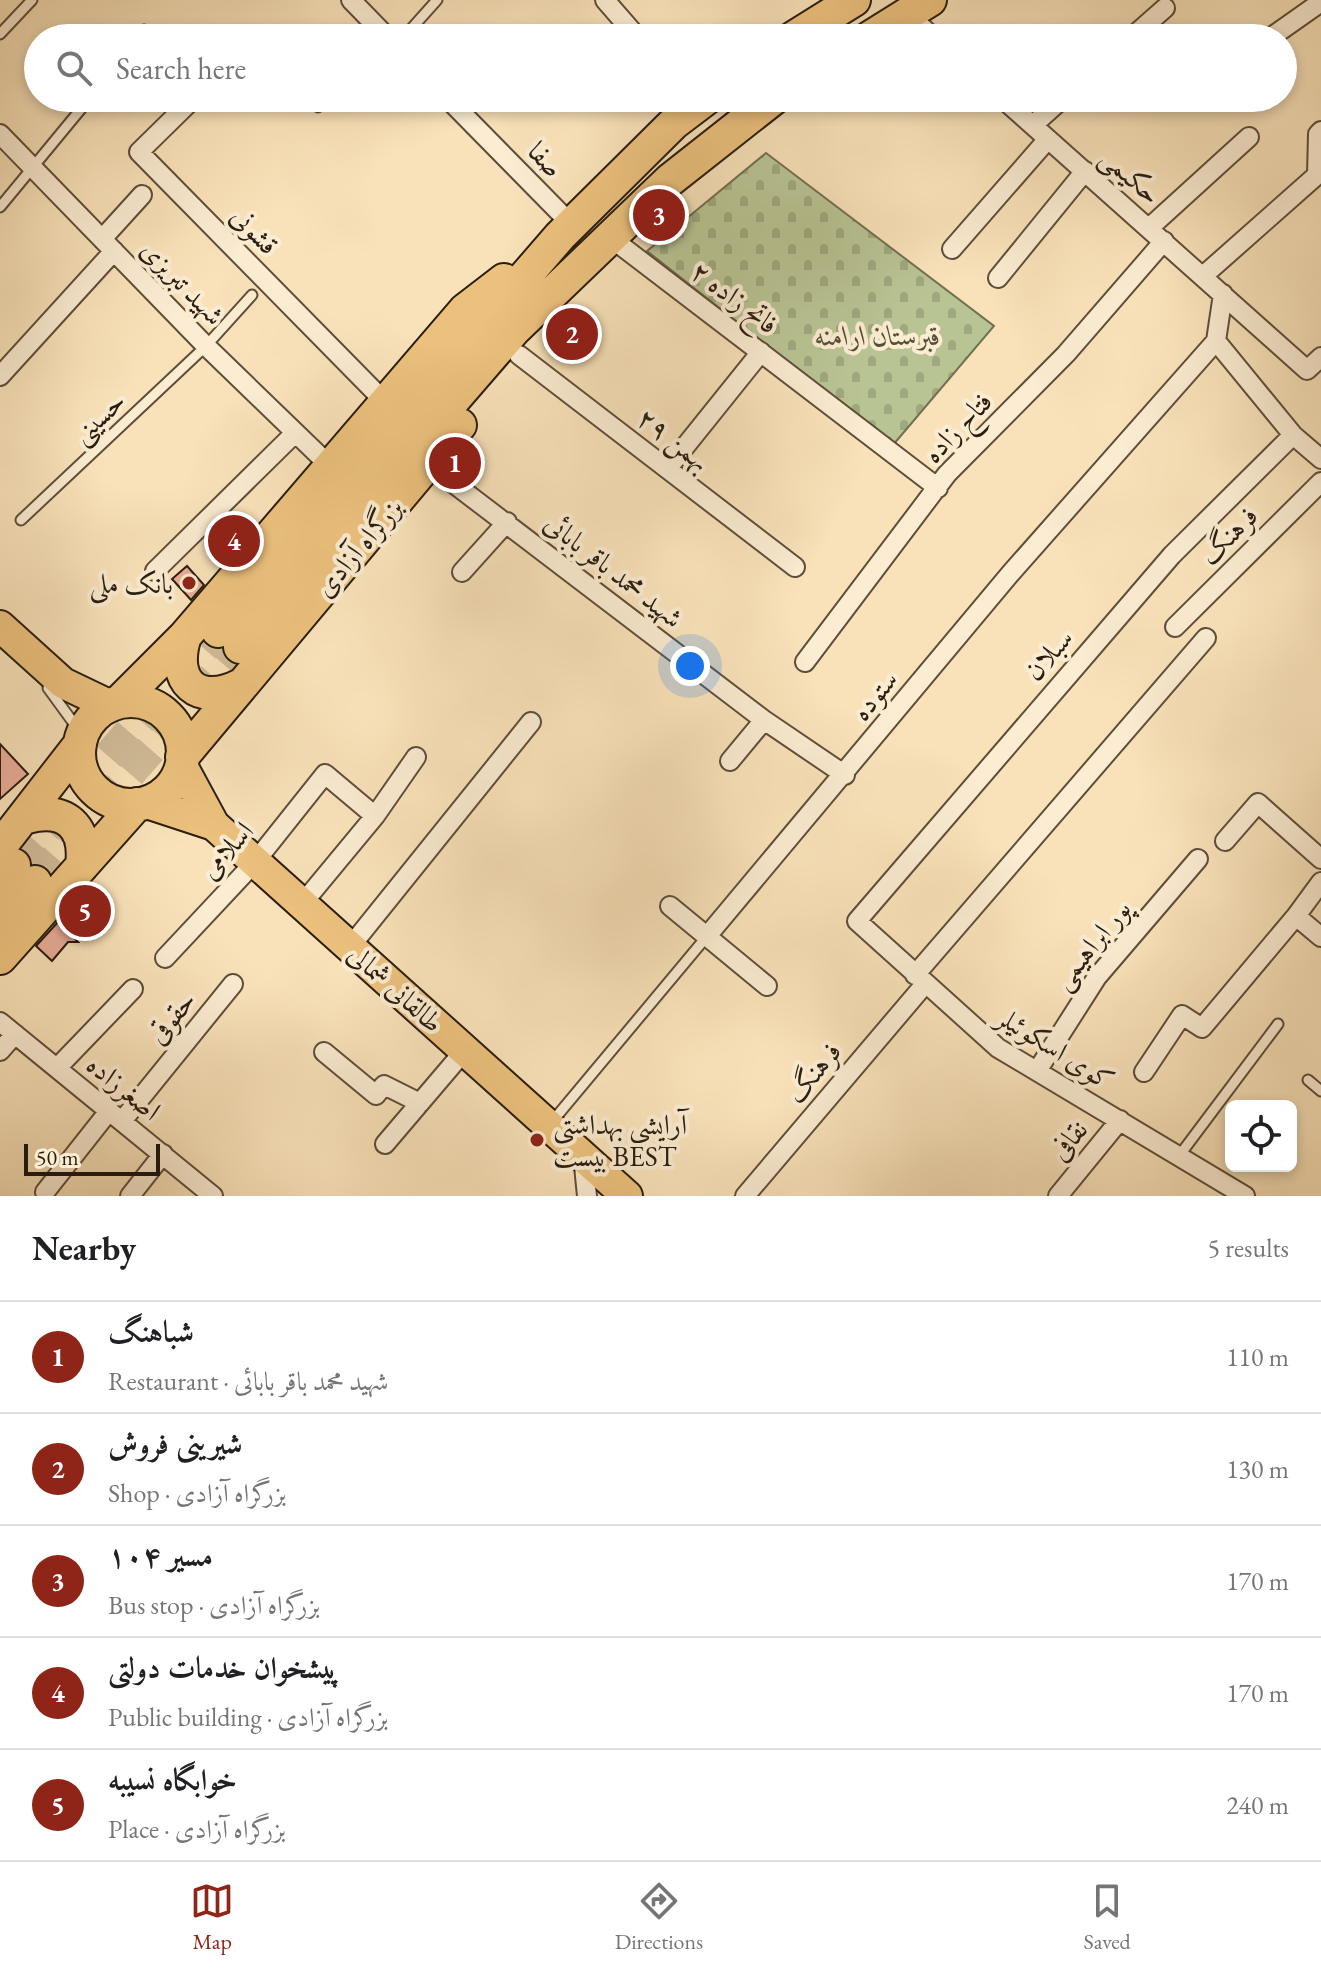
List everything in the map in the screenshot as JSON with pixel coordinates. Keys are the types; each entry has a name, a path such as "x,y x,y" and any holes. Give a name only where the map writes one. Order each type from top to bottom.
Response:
{"highway":[{"path":"815,24 854,0"},
{"path":"892,24 919,7"},
{"name":"بزرگراه آزادی","path":"685,112 566,231 229,639 514,330 670,180 756,112"},
{"name":"بزرگراه آزادی","path":"115,704 185,636 465,310 566,231"},
{"name":"بزرگراه آزادی","path":"182,762 241,685 519,355 600,248"},
{"path":"185,636 178,657 184,678 200,692 222,695 241,685"},
{"path":"0,921 27,817 81,740 93,717 115,704 137,701 154,706 169,717 179,731 182,762 163,795 142,804 0,958"},
{"path":"81,740 80,762 86,779 97,793 112,802 142,804"},
{"path":"27,817 45,812 64,817 78,829 85,847 82,866"}],"main road":[{"path":"0,626 63,683 115,704"},
{"name":"طالقانی شمالی","path":"182,762 214,825 627,1196"},
{"path":"142,804 214,825"}],"street":[{"path":"605,0 626,24"},
{"path":"352,1 376,24"},
{"path":"1290,24 1321,2"},
{"path":"1147,24 1165,8"},
{"name":"قشونی","path":"180,112 139,152 385,402"},
{"name":"صفا","path":"460,112 566,231"},
{"name":"حکیمی","path":"1018,112 1307,370 1321,357"},
{"path":"1033,125 1047,112"},
{"path":"1203,276 1317,175 1318,134 1321,131"},
{"name":"شهید تبریزی","path":"0,134 206,346 329,465"},
{"path":"1149,228 1249,137"},
{"path":"952,249 1048,139"},
{"path":"998,278 1085,171"},
{"path":"0,376 108,245 142,195"},
{"name":"فتاح زاده","path":"805,662 938,488 1066,354 1164,241"},
{"name":"فاتح زاده ۲","path":"600,248 761,352 938,488"},
{"path":"1223,294 1216,341 1293,435 1321,459"},
{"name":"ستوده","path":"708,935 845,775 1010,574 1216,341"},
{"path":"667,469 761,352"},
{"name":"۲۹ بهمن","path":"519,355 795,567"},
{"path":"155,571 294,434"},
{"name":"سبلان","path":"857,921 1172,555 1293,435"},
{"name":"شهید محمد باقر بابائی","path":"428,464 764,720 845,775"},
{"name":"فرهنگ","path":"1175,627 1321,482"},
{"path":"462,572 507,522"},
{"name":"فرهنگ","path":"745,1196 920,980 1206,638"},
{"path":"730,761 764,720"},
{"path":"350,947 531,722"},
{"path":"312,892 375,816 416,757"},
{"name":"اسلامی","path":"165,958 255,862 325,774 375,816"},
{"path":"1225,841 1258,803 1321,859"},
{"name":"پور ابراهیمی","path":"1037,1071 1097,977 1198,859"},
{"path":"1144,1072 1182,1015 1202,1028 1321,882"},
{"path":"670,906 767,986"},
{"path":"1296,916 1321,937"},
{"name":"کوی اسکوئیلر","path":"857,921 998,1048 1245,1196"},
{"name":"حقوقی","path":"45,1192 233,984"},
{"path":"57,1068 133,989"},
{"name":"اصغرزاده","path":"0,1022 213,1196"},
{"path":"0,1051 15,1034"},
{"path":"385,1144 465,1050"},
{"path":"324,1052 376,1095 384,1085 420,1103"},
{"name":"نقافی","path":"1058,1196 1120,1120"},
{"path":"130,1196 163,1154"},
{"path":"583,1156 587,1196"}],"lane":[{"path":"0,34 32,0"},
{"path":"406,24 437,0"},
{"path":"0,207 79,112"},
{"name":"حسینی","path":"21,520 206,346 252,295"},
{"path":"43,684 54,694 81,740"},
{"name":"ستوده","path":"549,1126 708,935"},
{"path":"1179,1156 1278,1024"},
{"path":"1308,1080 1321,1091"}],"green space":[{"name":"قبرستان ارامنه","path":"766,153 994,326 893,445 647,251"}],"building":[{"path":"577,313 593,328 569,354 551,340"},
{"name":"بانک ملی","path":"187,566 204,585 191,600 172,579"},
{"path":"0,744 28,774 0,799"},
{"path":"58,922 78,942 68,942 52,961 36,946"}],"tunnel":[{"path":"14,865 218,631"},
{"path":"35,882 240,647"}],"place":[{"name":"مسیر ۱۰۴","path":"659,215"},
{"name":"شیرینی فروش","path":"572,334"},
{"name":"شباهنگ","path":"455,463"},
{"name":"پیشخوان خدمات دولتی","path":"234,541"},
{"name":"بانک ملی","path":"189,583"},
{"name":"خوابگاه نسیبه","path":"85,911"},
{"name":"آرایشی بهداشتی بیست BEST","path":"537,1140"}]}
